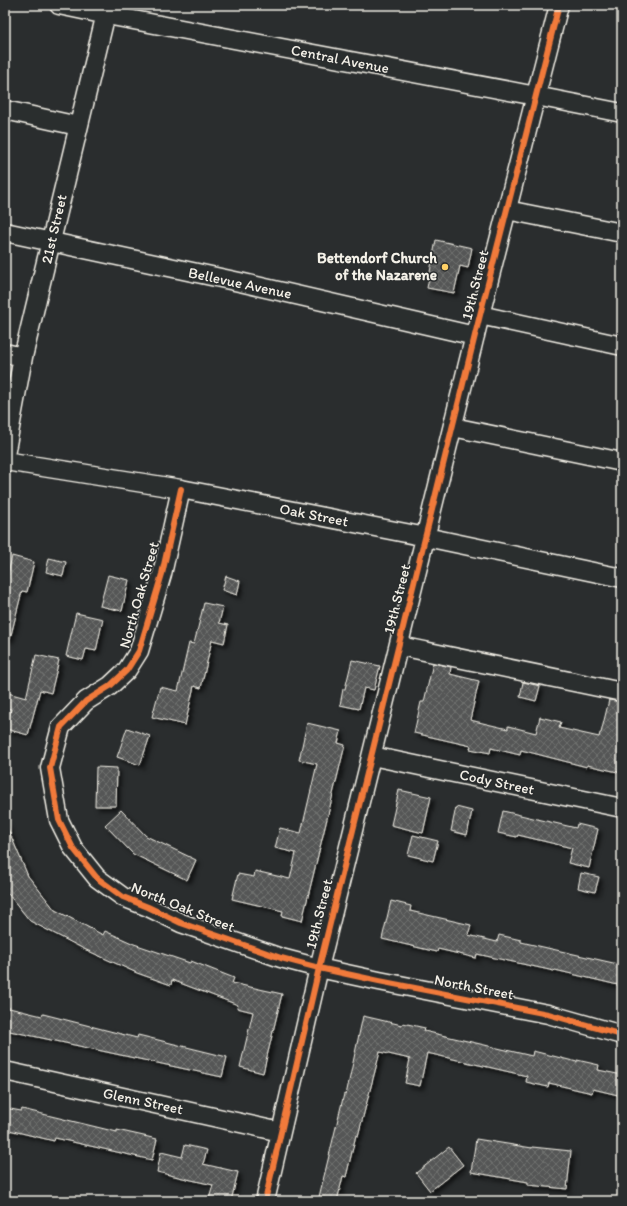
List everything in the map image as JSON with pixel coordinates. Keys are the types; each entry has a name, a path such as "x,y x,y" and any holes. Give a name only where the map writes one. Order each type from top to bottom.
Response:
{"street":[{"name":"Central Avenue","path":"59,5 107,10 622,113"},
{"name":"19th Street","path":"265,1201 319,968 400,646 480,315 559,5"},
{"name":"21st Street","path":"5,455 23,357 107,10"},
{"path":"5,110 78,126"},
{"path":"507,210 622,233"},
{"name":"Bellevue Avenue","path":"5,232 252,285 475,336"},
{"path":"480,315 622,346"},
{"path":"5,353 23,357"},
{"path":"453,428 622,462"},
{"name":"Oak Street","path":"5,461 181,489 426,537 622,578"},
{"name":"North Oak Street","path":"181,489 162,574 139,651 127,670 110,686 86,701 61,727 50,768 58,820 74,848 97,878 123,897 181,923 281,958 319,968"},
{"path":"400,646 622,692"},
{"name":"Cody Street","path":"372,756 622,808"},
{"name":"North Street","path":"319,968 548,1014 622,1035"},
{"name":"Glenn Street","path":"5,1071 281,1132"}],"building":[{"name":"Bettendorf Church of the Nazarene","path":"436,240 472,248 468,268 460,266 454,293 427,288"},
{"path":"12,556 34,562 27,592 22,591 10,639 5,638 5,587"},
{"path":"49,558 66,562 63,576 46,572"},
{"path":"108,575 129,580 122,611 100,606"},
{"path":"226,576 240,581 237,595 222,590"},
{"path":"204,603 223,607 219,623 228,625 224,643 212,640 201,688 194,686 185,725 152,717 160,687 178,691 189,643 194,644"},
{"path":"76,613 103,619 96,651 86,649 83,660 66,656"},
{"path":"36,655 59,660 51,693 40,690 28,735 6,729 11,709 5,708 5,705 8,693 26,698"},
{"path":"352,660 380,666 374,690 364,688 359,709 340,705 343,689 345,689"},
{"path":"433,663 451,667 450,674 479,681 470,720 508,729 508,726 536,733 540,717 561,722 559,728 599,737 609,700 622,702 622,773 587,765 587,767 521,750 520,755 491,748 490,753 470,749 471,746 414,733 421,702 424,702"},
{"path":"523,682 540,686 536,701 520,697"},
{"path":"307,723 341,731 338,743 345,745 302,921 282,916 283,911 232,899 238,874 254,877 255,871 290,879 296,853 275,848 280,828 301,833 317,764 299,760"},
{"path":"127,728 150,736 140,765 117,757"},
{"path":"96,767 117,768 116,806 95,806"},
{"path":"399,790 431,797 423,833 391,825"},
{"path":"456,807 472,811 467,835 451,831"},
{"path":"121,810 146,836 196,860 187,880 133,854 105,825"},
{"path":"503,811 576,828 577,824 598,829 589,868 568,863 572,848 518,835 517,837 498,833"},
{"path":"5,822 28,876 55,910 103,935 105,931 134,944 190,963 191,961 234,978 232,983 282,994 263,1073 240,1067 253,1012 237,1008 238,1005 172,980 171,985 137,973 84,949 30,921 5,890"},
{"path":"413,835 438,841 433,861 408,855"},
{"path":"581,873 599,877 595,892 578,888"},
{"path":"391,901 411,906 410,911 471,925 468,935 497,942 499,935 521,940 521,942 622,965 622,986 477,954 476,958 438,949 437,952 382,939"},
{"path":"5,1007 42,1016 43,1014 137,1038 138,1035 227,1057 222,1077 5,1030"},
{"path":"363,1016 402,1025 403,1023 425,1028 424,1031 532,1056 533,1051 577,1062 577,1060 599,1065 598,1070 622,1075 622,1096 593,1089 592,1093 549,1083 548,1087 526,1082 527,1076 427,1053 420,1086 405,1083 410,1059 380,1052 358,1136 356,1135 346,1177 343,1176 337,1201 318,1201 344,1094 346,1095"},
{"path":"5,1108 21,1111 22,1109 117,1132 117,1130 157,1139 152,1160 55,1138 54,1141 5,1129"},
{"path":"476,1139 532,1148 571,1151 567,1189 528,1185 528,1182 471,1172"},
{"path":"185,1145 207,1150 203,1164 238,1172 231,1201 217,1201 209,1199 213,1185 157,1172 161,1152 182,1157"},
{"path":"449,1147 463,1165 430,1191 416,1173"}],"cycle path":[{"path":"265,1201 319,968 480,315 559,5"},
{"path":"181,489 162,574 139,651 127,670 110,686 86,701 61,727 50,768 59,820 73,848 97,878 123,897 181,923 281,958 379,981 548,1014 622,1035"}],"place":[{"name":"Bettendorf Church of the Nazarene","path":"445,267"}]}
